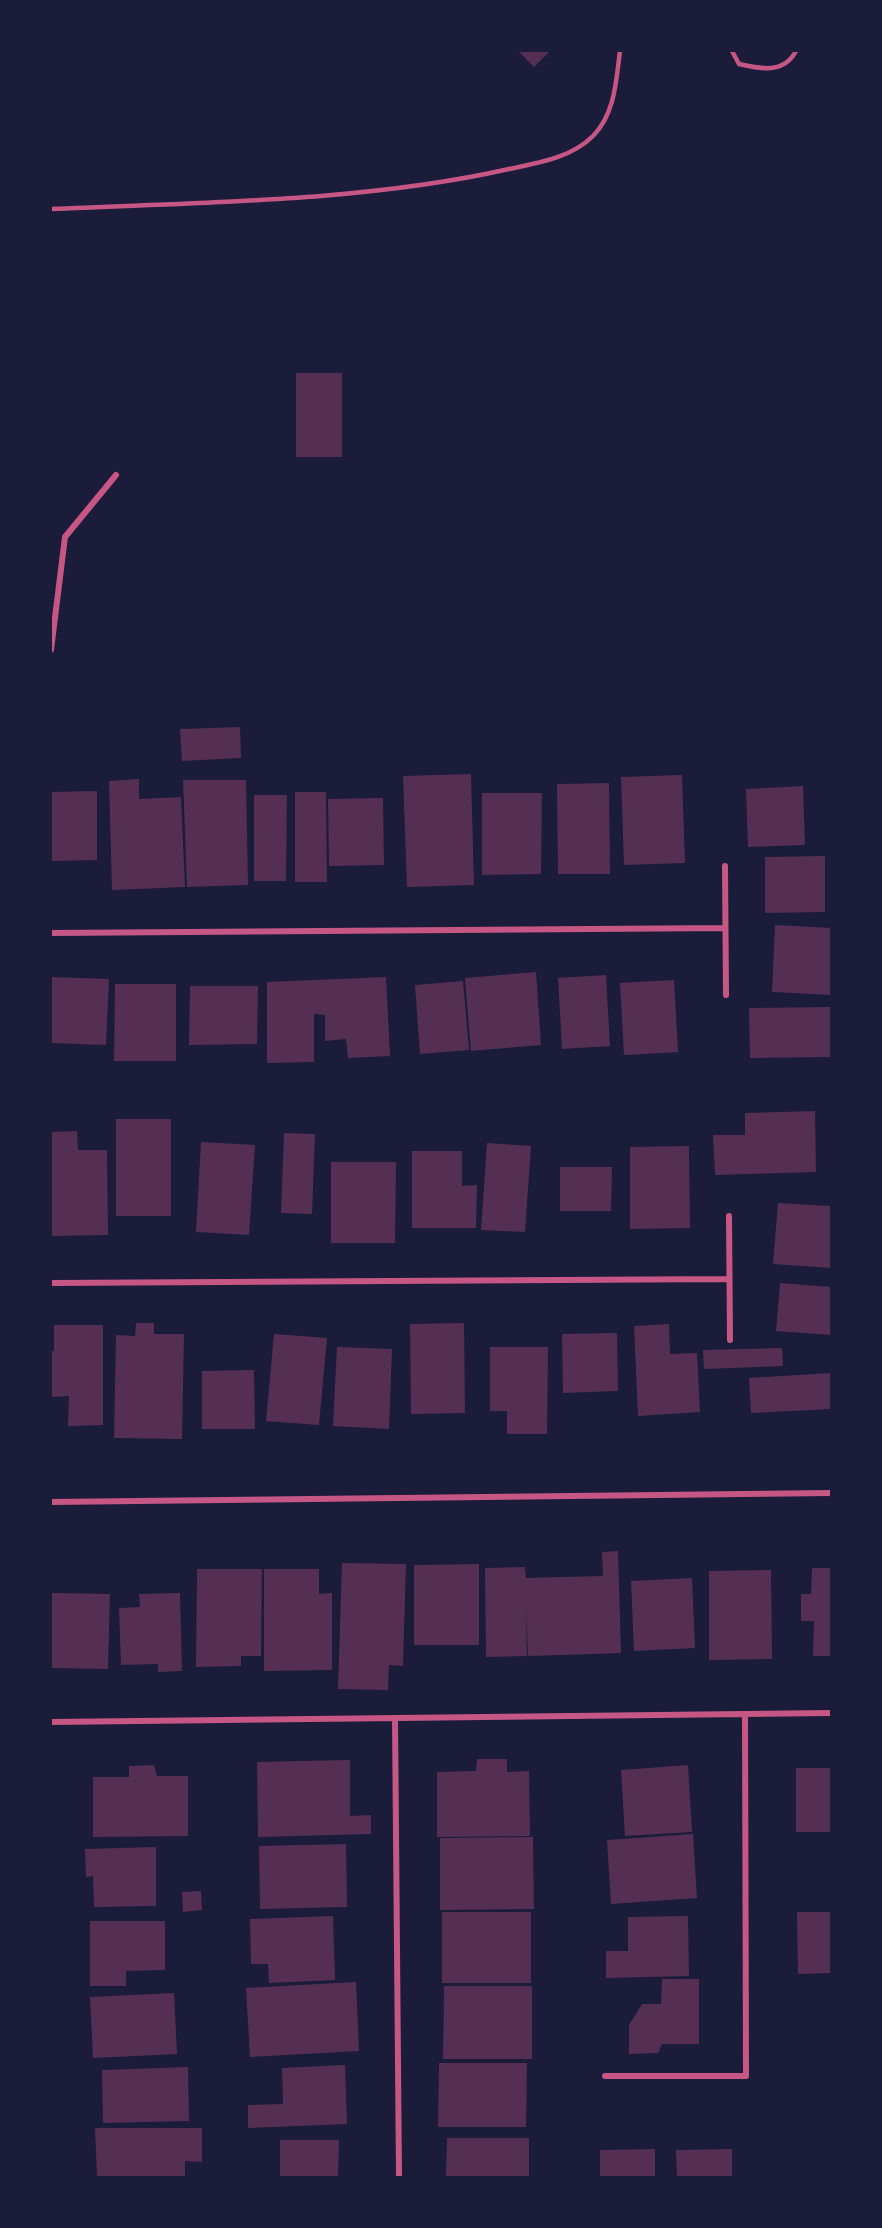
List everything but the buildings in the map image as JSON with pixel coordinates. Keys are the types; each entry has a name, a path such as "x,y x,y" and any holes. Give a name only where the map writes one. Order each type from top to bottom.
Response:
{"street":[{"path":"51,650 65,537 116,475"},
{"path":"725,866 726,995"},
{"path":"51,933 725,928"},
{"path":"729,1216 730,1340"},
{"path":"51,1283 729,1279"},
{"path":"51,1502 831,1493"},
{"path":"51,1722 831,1713"},
{"path":"605,2076 746,2076 746,1715"},
{"path":"395,1719 399,2177"}],"lane":[{"path":"51,209 332,195 472,178 541,162 569,153 593,136 608,115 615,89 620,51"},
{"path":"732,51 740,64 767,70 791,60 796,51"}]}
